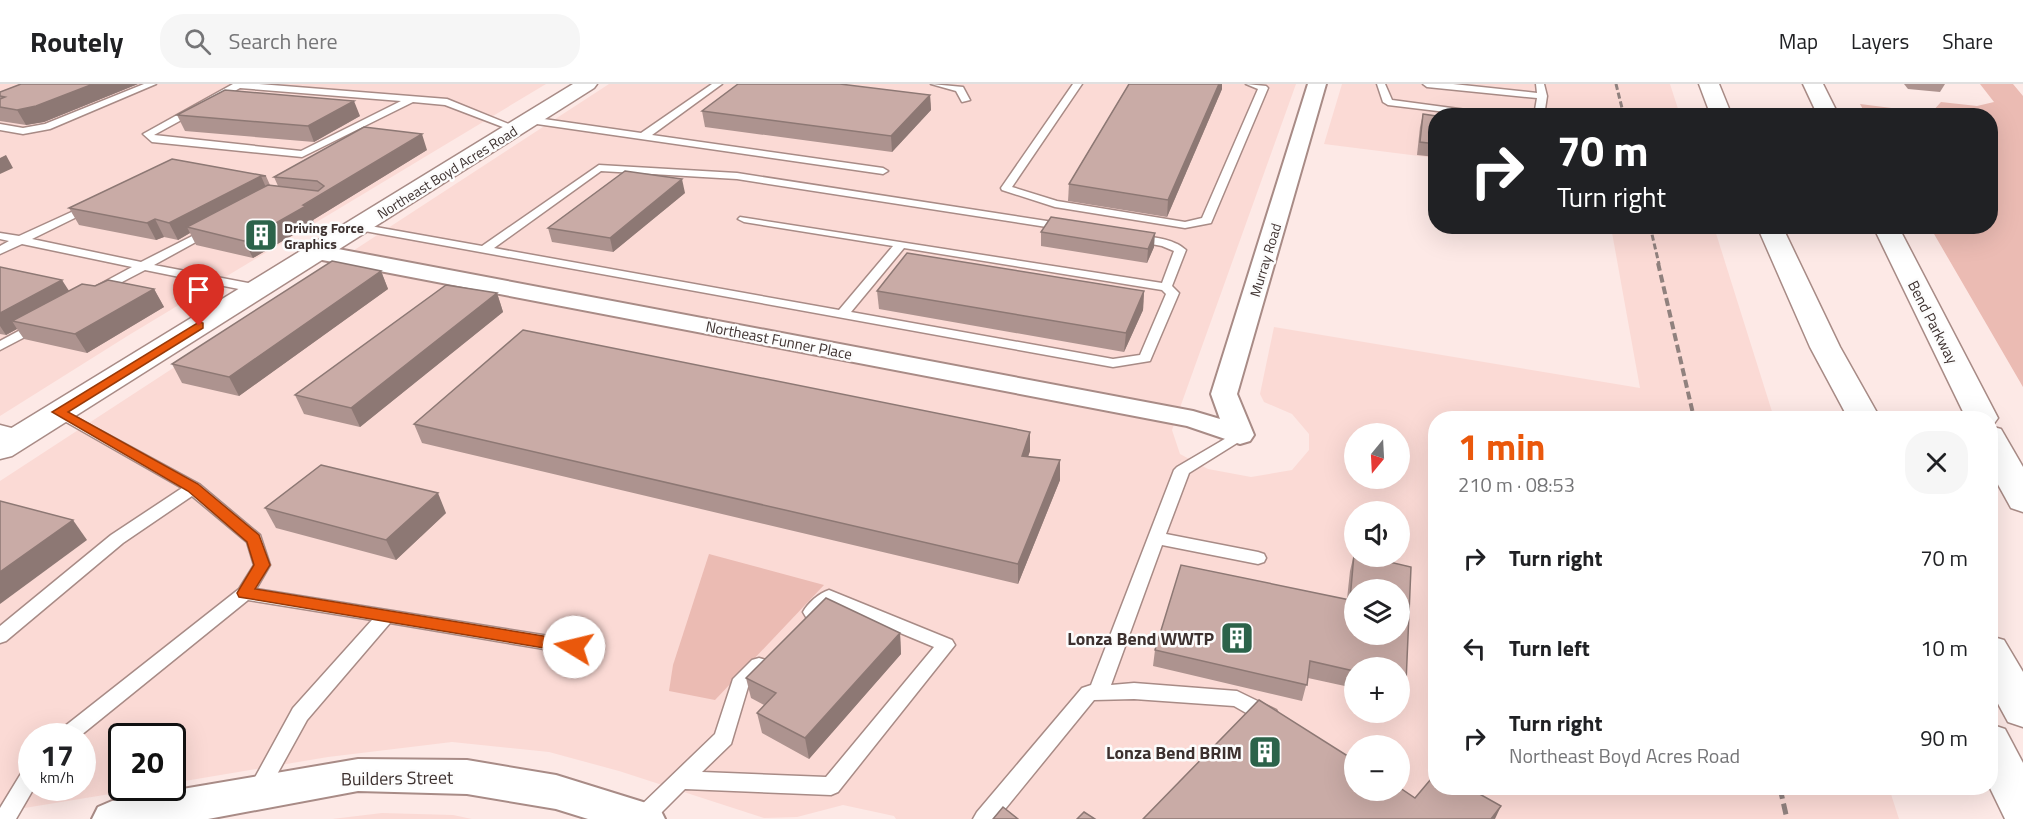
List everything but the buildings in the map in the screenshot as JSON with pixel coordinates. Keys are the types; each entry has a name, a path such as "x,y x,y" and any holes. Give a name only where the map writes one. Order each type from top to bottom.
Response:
{"main road":[{"name":"Northeast Boyd Acres Road","path":"0,449 11,433 59,412 587,84"},
{"path":"1709,84 1719,108"},
{"path":"1813,84 1825,108"},
{"path":"1773,234 1825,347 1860,411"},
{"name":"Bend Parkway","path":"1889,234 1978,411"},
{"path":"1998,452 2023,500"},
{"path":"1998,665 2023,710"},
{"path":"1998,758 2023,808"}],"street":[{"name":"Murray Road","path":"1240,435 1224,394 1317,84"},
{"name":"Northeast Funner Place","path":"316,252 1193,419 1240,435"},
{"name":"Builders Street","path":"112,819 358,775 467,777 556,792 643,819"}],"lane":[{"path":"0,127 23,131 47,127 152,84"},
{"path":"412,99 302,154 152,139 148,134 238,84 447,102 523,124 645,135 883,171"},
{"path":"645,135 718,84"},
{"path":"934,84 960,89 965,100"},
{"path":"1078,84 1006,188 1055,204 1185,225 1207,221 1263,88 1250,84"},
{"path":"1381,84 1388,102 1439,108"},
{"path":"1427,84 1496,88 1542,96"},
{"path":"1540,84 1542,96 1540,108"},
{"path":"484,250 599,168 737,176 1073,228"},
{"path":"0,250 95,204"},
{"path":"359,227 1113,363 1145,358 1173,293 1166,287 744,219"},
{"path":"92,295 223,223"},
{"path":"0,236 259,289"},
{"path":"1119,236 1165,243 1180,250 1166,287"},
{"path":"842,314 901,244"},
{"path":"0,346 51,317"},
{"path":"59,412 193,488 254,539 262,565 245,593 83,723"},
{"path":"1098,693 1182,470 1240,435"},
{"path":"0,636 117,539 193,488"},
{"path":"1157,538 1257,558"},
{"path":"245,593 574,647"},
{"path":"681,780 831,786 946,645 829,596 796,628"},
{"path":"257,792 300,714 386,616"},
{"path":"643,819 724,738 740,684 772,652"},
{"path":"984,819 1089,693 1134,691 1237,699 1286,726"},
{"path":"5,819 18,797"}],"shaded area":[{"path":"0,84 546,84 129,335 0,416"},
{"path":"609,84 1296,84 1172,430 1180,454 1208,469 1251,477 1292,470 1309,450 1309,434 1292,414 1264,402 1260,394 1274,327 1640,388 1612,234 1716,234 1772,411 1428,411 1428,795 1891,795 1899,819 896,819 894,816 843,805 797,817 764,818 619,771 549,752 452,742 328,757 186,781 186,723 108,723 108,794 96,796 96,723 18,723 18,801 67,801 0,812 0,481"},
{"path":"1342,84 1670,84 1678,108 1428,108 1428,157 1324,144"},
{"path":"1980,84 2013,84 2023,96 2023,387 1934,234 1998,234 1998,108 1936,108 1941,102 1977,106 1994,102"},
{"path":"1860,104 1892,108 1862,108"},
{"path":"709,554 824,585 715,700 669,691 673,665"},
{"path":"382,813 453,815 472,819 332,819"}],"railway":[{"path":"1616,84 1622,108"},
{"path":"1652,234 1659,264"},
{"path":"1658,263 1692,411"},
{"path":"1782,795 1787,819"}],"place":[{"name":"Driving Force Graphics","path":"261,235"},
{"name":"Lonza Bend WWTP","path":"1237,638"},
{"name":"Lonza Bend BRIM","path":"1265,752"}],"route":[{"path":"199,326 59,412 193,488 254,539 262,565 245,593 574,647"}]}
